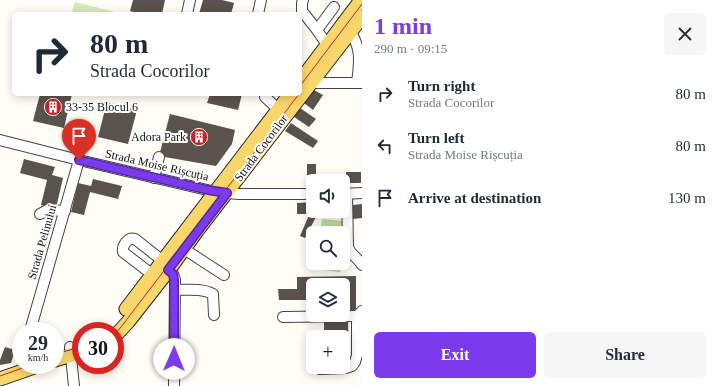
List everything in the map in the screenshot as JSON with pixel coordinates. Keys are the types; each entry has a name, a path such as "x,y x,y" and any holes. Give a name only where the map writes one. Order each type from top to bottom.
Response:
{"main road":[{"name":"Strada Cocorilor","path":"304,82 348,27 361,0"},
{"name":"Strada Cocorilor","path":"304,82 327,45 362,17"},
{"name":"Strada Cocorilor","path":"124,326 161,268 184,249 278,109 288,96"},
{"name":"Strada Cocorilor","path":"118,322 221,193 294,96"},
{"path":"0,369 12,367"},
{"path":"0,378 12,372"}],"street":[{"path":"187,12 190,0"},
{"path":"258,12 261,0"},
{"path":"303,0 302,11 327,45"},
{"path":"317,30 334,6"},
{"path":"304,82 360,83 360,54 357,43 348,27"},
{"path":"265,96 278,109"},
{"name":"Strada Moise Rișcuția","path":"0,140 221,193 306,194"},
{"path":"154,178 159,157"},
{"name":"Strada Pelinului","path":"33,322 79,160"},
{"path":"350,194 362,193"},
{"path":"40,214 47,210 64,211"},
{"path":"346,218 348,247 362,265"},
{"path":"184,249 224,275"},
{"path":"161,268 174,276 174,386"},
{"path":"175,290 201,290 213,294 214,315"},
{"path":"283,316 359,313 357,355 355,362 350,367"},
{"path":"74,386 75,374"}],"green space":[{"path":"75,2 115,12 72,12"},
{"path":"322,219 343,221 343,226 321,226"},
{"path":"323,270 340,270 340,272"}],"building":[{"path":"133,0 165,0 162,12 130,11"},
{"path":"203,0 222,0 234,3 232,12 200,12"},
{"path":"314,90 323,95 313,110 304,103"},
{"name":"33-35 Blocul 6","path":"39,96 72,96 64,128 33,121"},
{"path":"209,96 242,96 238,110 207,103"},
{"path":"107,102 137,110 128,144 98,137"},
{"path":"300,108 316,119 309,127 294,117"},
{"name":"Adora Park","path":"170,114 235,130 232,144 216,166 159,156"},
{"path":"291,123 318,141 313,148 285,131"},
{"path":"24,159 55,167 52,175 63,178 56,208 41,205 47,180 20,173"},
{"path":"307,164 316,164 316,174 307,174"},
{"path":"346,172 361,172 361,183 350,183 350,174 346,174"},
{"path":"93,179 122,186 118,199 90,192 84,215 71,212 78,183 91,186"},
{"path":"306,202 306,214 297,214 297,203"},
{"path":"362,204 362,218 353,219 353,205"},
{"path":"308,218 315,218 311,226 306,226 305,238 300,236"},
{"path":"356,276 356,310 350,310 350,278 306,278 306,300 279,300 278,289 297,289 297,277"},
{"path":"324,322 348,322 348,330 324,330"},
{"path":"5,347 12,349 11,363 0,365 0,360"}],"tram line":[{"path":"302,83 362,4"},
{"path":"124,323 297,96"},
{"path":"64,352 72,349"},
{"path":"0,376 12,372"}],"place":[{"name":"33-35 Blocul 6","path":"53,107"},
{"name":"Adora Park","path":"199,137"}],"route":[{"path":"79,160 208,190 227,193 168,270 174,276 174,359"}]}
